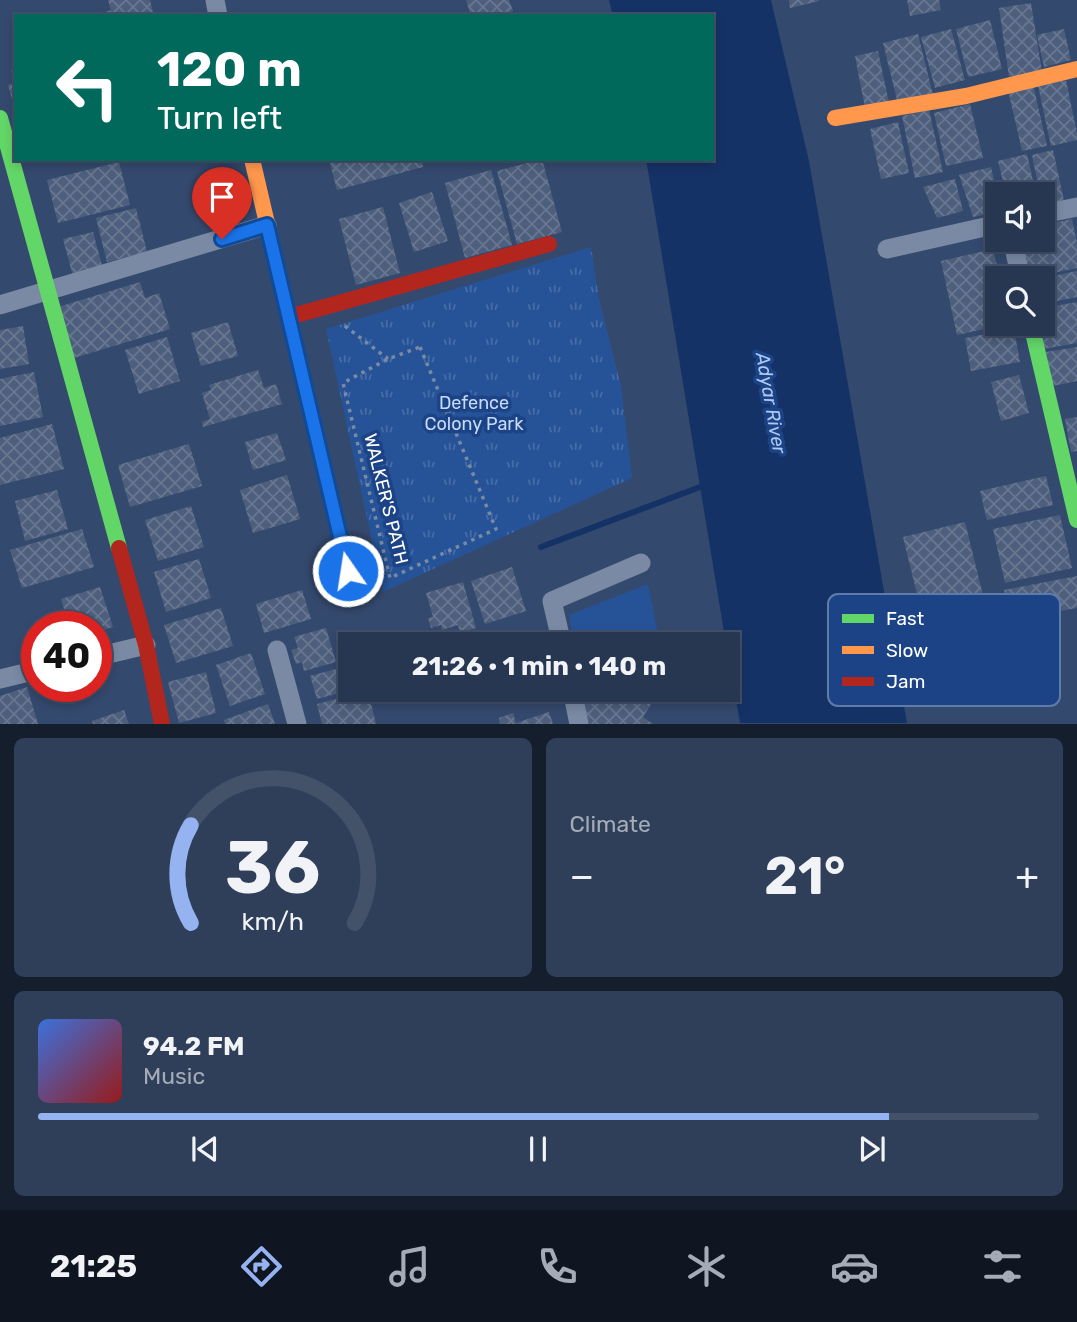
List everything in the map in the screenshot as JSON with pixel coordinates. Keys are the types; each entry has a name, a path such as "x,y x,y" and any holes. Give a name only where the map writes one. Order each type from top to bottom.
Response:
{"street":[{"path":"835,118 966,96 1077,69"},
{"path":"0,118 146,645 162,723"},
{"path":"252,161 354,596"},
{"path":"1055,211 1077,206"},
{"path":"0,305 267,225"},
{"path":"887,249 985,227"},
{"path":"289,317 549,244"},
{"path":"1034,336 1077,520"},
{"path":"559,632 552,601 641,562"},
{"path":"112,653 146,645"},
{"path":"276,650 297,723"},
{"path":"0,679 21,674"},
{"path":"575,702 579,723"}],"path":[{"path":"323,308 388,359"},
{"name":"WALKER'S PATH","path":"420,347 496,529 390,578 343,383 388,359 420,347"}],"green space":[{"name":"Defence Colony Park","path":"591,247 599,299 621,386 632,478 383,592 326,329"},
{"path":"648,584 658,632 572,632 569,615"}],"water":[{"name":"Adyar River","path":"609,0 771,0 809,161 885,594 828,594 828,706 904,706 907,723 740,723 736,702 740,702 740,632 724,632 646,161 714,161 714,14 612,14"}],"building":[{"path":"108,0 150,0 154,14 99,14 111,10"},
{"path":"466,0 509,0 513,11 505,14 470,14"},
{"path":"789,0 819,0 819,1 790,8"},
{"path":"907,0 939,0 941,10 910,16"},
{"path":"1031,3 1042,72 1009,77 999,8"},
{"path":"990,20 1002,69 968,77 956,29"},
{"path":"951,29 965,80 935,88 921,37"},
{"path":"1064,29 1071,60 1044,67 1037,35"},
{"path":"918,34 933,95 898,104 883,43"},
{"path":"878,51 889,103 865,108 855,56"},
{"path":"1066,80 1077,140 1051,146 1038,86"},
{"path":"14,83 14,103 13,103 8,85"},
{"path":"1033,84 1047,146 1022,151 1008,90"},
{"path":"970,104 983,158 946,166 934,113"},
{"path":"929,110 943,172 915,178 902,116"},
{"path":"898,122 909,173 881,179 870,129"},
{"path":"1053,150 1065,205 1055,207 1055,182 1038,182 1032,155"},
{"path":"1027,154 1033,182 1003,182 998,161"},
{"path":"330,161 422,161 423,167 337,190"},
{"path":"543,161 562,232 517,244 497,171"},
{"path":"119,162 130,205 58,223 47,180"},
{"path":"991,167 994,182 985,182 985,215 973,217 959,175"},
{"path":"491,170 512,245 465,258 445,183"},
{"path":"955,179 963,211 937,218 923,187"},
{"path":"432,192 448,241 414,252 399,203"},
{"path":"383,207 400,273 356,285 339,219"},
{"path":"136,208 147,252 107,262 96,218"},
{"path":"1072,219 1077,243 1077,268 1055,272 1055,266 1024,266 1019,252 1055,252 1055,223"},
{"path":"93,232 104,273 74,280 63,239"},
{"path":"985,251 994,252 997,266 985,266 985,329 957,335 941,261"},
{"path":"1077,271 1077,297 1055,302 1055,276"},
{"path":"140,282 145,298 159,293 170,329 74,358 58,307"},
{"path":"1077,302 1077,343 1038,350 1041,336 1055,336 1055,306"},
{"path":"228,322 238,356 201,366 191,333"},
{"path":"23,326 29,364 0,369 0,330"},
{"path":"985,334 1015,336 1020,362 971,371 965,338"},
{"path":"167,337 180,381 139,394 125,350"},
{"path":"1077,347 1077,381 1053,386 1046,352"},
{"path":"258,370 264,388 276,384 282,404 203,427 202,422 210,419 202,393 211,390 209,385"},
{"path":"34,372 43,417 0,426 0,379"},
{"path":"1019,375 1029,413 1001,421 991,382"},
{"path":"1077,417 1077,451 1071,452 1065,419"},
{"path":"52,424 64,469 0,485 0,438"},
{"path":"277,433 286,460 253,470 245,442"},
{"path":"189,444 202,486 130,507 118,465"},
{"path":"287,475 300,519 253,533 240,490"},
{"path":"1046,476 1053,505 987,520 980,491"},
{"path":"57,490 68,529 25,541 15,501"},
{"path":"191,506 204,547 158,561 145,520"},
{"path":"1060,515 1072,568 1005,583 993,529"},
{"path":"965,522 983,594 917,594 903,537"},
{"path":"82,529 94,567 22,588 10,550"},
{"path":"199,559 211,598 166,612 154,572"},
{"path":"512,567 526,611 485,624 471,581"},
{"path":"1077,576 1077,608 1060,611 1060,594 1005,594 1004,590"},
{"path":"463,582 476,628 460,632 458,625 442,630 441,625 431,628 428,618 433,617 426,593"},
{"path":"100,587 108,611 65,611 61,599"},
{"path":"302,590 311,619 264,633 256,604"},
{"path":"221,608 233,646 176,663 164,625"},
{"path":"326,628 336,662 304,671 302,662 296,664 291,650 298,648 294,637"},
{"path":"251,653 265,694 230,706 216,665"},
{"path":"338,668 338,693 317,699 310,676"},
{"path":"206,672 216,713 179,723 168,682"},
{"path":"21,689 21,702 31,702 38,724 0,724 0,696"},
{"path":"338,699 338,702 371,702 376,724 322,724 317,704"},
{"path":"584,702 653,702 643,717 653,724 587,724"},
{"path":"268,704 275,724 225,724 224,720"},
{"path":"124,710 129,724 93,724 92,721"},
{"path":"549,712 553,724 500,724 499,718 513,713 516,723"}],"waterway":[{"path":"541,547 700,487"}],"traffic: fast":[{"path":"0,118 119,548"},
{"path":"1034,336 1077,520"}],"traffic: slow":[{"path":"835,118 966,96 1077,69"},
{"path":"252,161 354,596"}],"traffic: jam":[{"path":"289,317 549,244"},
{"path":"119,548 146,645 162,724"}],"route":[{"path":"222,239 267,225 348,571"}]}
